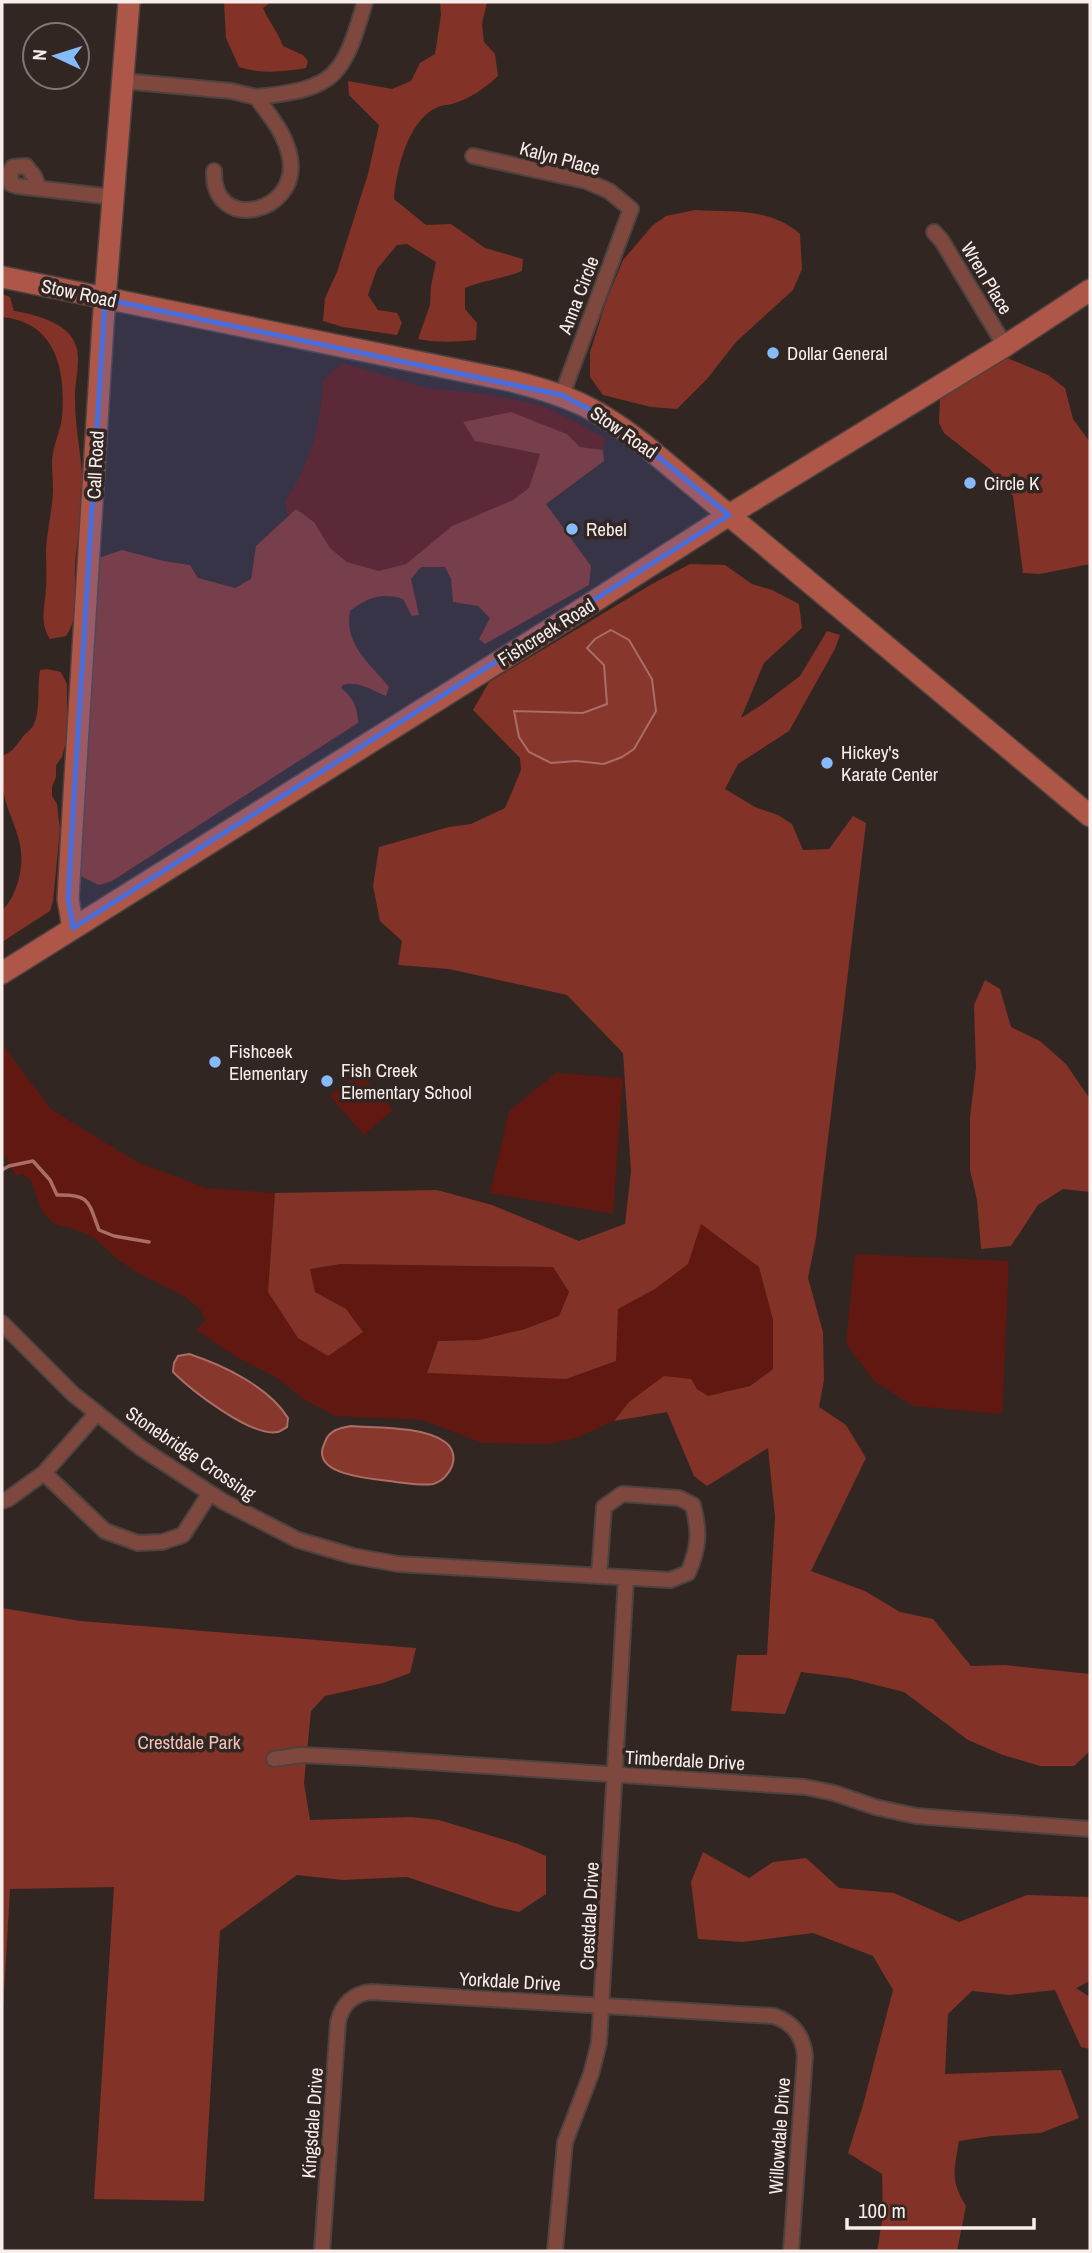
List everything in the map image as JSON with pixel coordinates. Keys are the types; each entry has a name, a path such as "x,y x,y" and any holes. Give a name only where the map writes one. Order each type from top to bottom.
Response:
{"street":[{"name":"Call Road","path":"73,928 68,899 72,821 105,299 129,2"},
{"path":"123,81 231,91 256,97 308,88 331,77 347,57 365,2"},
{"path":"215,171 218,195 230,206 255,209 268,205 282,194 289,177 290,156 279,128 256,97"},
{"name":"Kalyn Place","path":"473,156 586,181 609,191 632,209"},
{"path":"39,188 26,166 13,167 10,172 11,184 17,186 113,197"},
{"name":"Anna Circle","path":"562,395 632,209"},
{"name":"Wren Place","path":"934,232 1005,346"},
{"name":"Stow Road","path":"2,276 512,381 562,395 590,407 621,426 1090,816"},
{"name":"Fishcreek Road","path":"2,973 729,515 1005,346 1090,290"},
{"name":"Stonebridge Crossing","path":"2,1323 73,1394 142,1448 224,1502 298,1540 353,1556 398,1564 626,1578 670,1580 688,1573 697,1550 699,1526 694,1505 679,1498 622,1494 604,1507 599,1576"},
{"path":"2,1501 44,1473 97,1413"},
{"path":"44,1473 105,1531 138,1542 162,1542 183,1535 210,1493"},
{"name":"Crestdale Drive","path":"555,2251 564,2149 569,2128 594,2066 603,2006 626,1578"},
{"name":"Timberdale Drive","path":"274,1759 301,1755 805,1787 916,1816 1090,1829"},
{"name":"Yorkdale Drive","path":"349,2001 359,1994 372,1992 774,2016 794,2027"},
{"name":"Kingsdale Drive","path":"322,2251 338,2022 342,2009 349,2001"},
{"name":"Willowdale Drive","path":"791,2251 805,2056 803,2042 794,2027"}],"highlighted area":[{"path":"105,299 562,395 621,426 729,515 73,928 68,899"}],"shaded area":[{"path":"342,363 427,388 492,395 543,406 606,439 603,450 580,447 567,434 535,423 463,422 476,441 540,454 529,488 513,500 452,526 406,564 379,571 347,562 330,548 314,522 296,509 288,515 285,501 301,474 313,444 320,413 323,380"},
{"path":"611,630 629,640 652,679 656,711 634,749 604,764 576,761 551,763 529,752 519,737 514,711 583,713 607,704 604,665 587,648 595,639"},
{"path":"2,1044 51,1109 137,1162 206,1188 275,1193 268,1292 346,1309 315,1292 309,1269 341,1264 553,1267 569,1292 559,1316 525,1329 479,1340 438,1341 427,1372 618,1309 655,1289 701,1223 759,1267 773,1320 773,1369 749,1385 728,1392 707,1396 697,1389 629,1402 614,1421 576,1438 549,1444 482,1443 423,1420 335,1416 196,1330 205,1321 201,1310 184,1296 138,1273 117,1259 93,1237 54,1224 42,1211 31,1181 23,1174 16,1176 2,1151"},
{"path":"358,1071 393,1110 364,1135 330,1096"},
{"path":"556,1073 623,1078 613,1214 490,1193 509,1111"},
{"path":"855,1254 1009,1261 1002,1414 913,1406 874,1381 846,1344"},
{"path":"189,1354 216,1364 257,1387 280,1407 288,1418 287,1427 277,1432 266,1432 252,1427 222,1411 193,1390 173,1372 178,1356"},
{"path":"351,1426 400,1429 436,1437 450,1447 453,1453 452,1466 445,1477 429,1485 364,1478 340,1472 324,1460 322,1449 332,1432"}],"green space":[{"path":"224,2 271,2 263,8 265,13 283,46 303,55 308,61 306,68 272,72 239,67 226,38"},
{"path":"440,2 487,2 482,24 484,42 495,54 498,76 471,96 426,114 405,148 397,174 394,199 426,225 451,224 485,248 523,259 522,271 465,288 465,309 477,323 476,340 440,342 418,339 430,305 436,262 407,244 397,245 377,269 368,295 378,310 397,313 402,323 397,335 343,327 323,321 325,298 337,272 368,174 379,125 349,95 348,81 392,89 411,81 420,63 435,54 441,15"},
{"path":"695,210 764,216 800,234 802,269 793,290 736,342 707,379 677,409 651,407 603,395 590,377 590,352 623,260 653,225 666,216"},
{"path":"2,294 10,297 14,311 39,317 64,329 74,341 78,355 75,411 83,494 76,559 75,612 66,636 50,639 44,620 46,550 53,492 52,460 62,418 62,384 54,352 46,339 35,328 21,321 2,317"},
{"path":"1005,357 1048,375 1065,388 1073,419 1090,442 1090,564 1040,574 1023,573 1013,496 991,470 944,433 939,423 940,397"},
{"path":"511,412 567,434 580,447 603,450 604,461 546,504 591,566 589,585 485,644 479,639 490,618 478,606 453,602 451,579 445,567 421,567 411,579 419,615 412,616 403,599 389,596 369,600 350,611 349,623 355,644 389,687 386,696 359,685 343,685 341,688 352,699 356,708 358,723 112,881 99,885 80,876 95,559 122,550 190,565 198,578 235,588 251,579 256,546 296,509 314,522 330,548 347,562 379,571 406,564 452,526 513,500 529,488 540,454 475,441 463,422"},
{"path":"690,564 725,565 752,584 772,590 799,604 802,628 764,663 741,718 800,676 827,631 840,635 835,649 789,731 738,764 725,789 792,824 803,850 829,849 853,816 866,823 816,1238 808,1278 823,1332 824,1380 819,1407 846,1425 866,1458 811,1571 865,1591 900,1612 933,1619 971,1666 1005,1665 1090,1674 1090,1751 1074,1766 1040,1766 1003,1755 968,1740 904,1692 848,1678 801,1672 785,1714 731,1711 737,1655 767,1655 775,1517 768,1448 707,1486 694,1476 667,1412 614,1421 629,1402 664,1376 691,1379 697,1389 708,1396 750,1386 773,1369 773,1320 759,1267 701,1224 688,1264 655,1289 618,1309 616,1361 566,1379 427,1373 438,1341 479,1340 525,1329 559,1316 569,1292 553,1267 341,1264 310,1269 315,1292 346,1309 363,1332 328,1356 298,1338 268,1292 275,1193 437,1190 492,1205 579,1241 625,1224 631,1171 623,1053 567,995 449,969 398,965 402,941 380,921 373,886 379,847 449,827 471,824 505,808 521,770 520,758 473,710 489,682"},
{"path":"40,670 61,672 67,684 66,742 62,757 56,765 56,777 52,787 60,830 53,901 50,911 2,942 2,910 14,894 21,867 21,854 1,777 2,756 13,749 33,726 37,714"},
{"path":"985,980 1000,989 1011,1027 1040,1041 1066,1064 1090,1099 1090,1192 1063,1189 1038,1205 1011,1246 981,1249 977,1200 970,1170 970,1117 976,1068 974,1005"},
{"name":"Crestdale Park","path":"2,1608 80,1621 416,1648 410,1673 383,1683 325,1696 311,1711 304,1783 310,1820 411,1817 439,1820 518,1844 546,1856 546,1894 519,1912 407,1877 343,1880 297,1875 220,1931 204,2201 94,2199 114,1887 10,1889 2,2027"},
{"path":"703,1852 749,1878 773,1862 806,1858 839,1888 894,1893 959,1922 1027,1895 1090,1897 1090,1981 1076,1988 1090,1997 1090,2049 1081,2047 1055,1990 1010,1995 972,1991 948,2014 945,2074 1061,2070 1079,2118 1041,2133 959,2141 955,2182 966,2206 957,2251 877,2251 883,2216 882,2174 848,2153 893,1990 873,1956 813,1933 742,1942 698,1939 691,1882"}],"waterway":[{"path":"2,1170 33,1161 50,1180 57,1195 76,1196 86,1201 99,1230 114,1236 149,1242"}],"place":[{"name":"Dollar General","path":"773,353"},
{"name":"Circle K","path":"970,483"},
{"name":"Rebel","path":"572,529"},
{"name":"Hickey's Karate Center","path":"827,763"},
{"name":"Fishceek Elementary","path":"215,1062"},
{"name":"Fish Creek Elementary School","path":"327,1081"}]}
